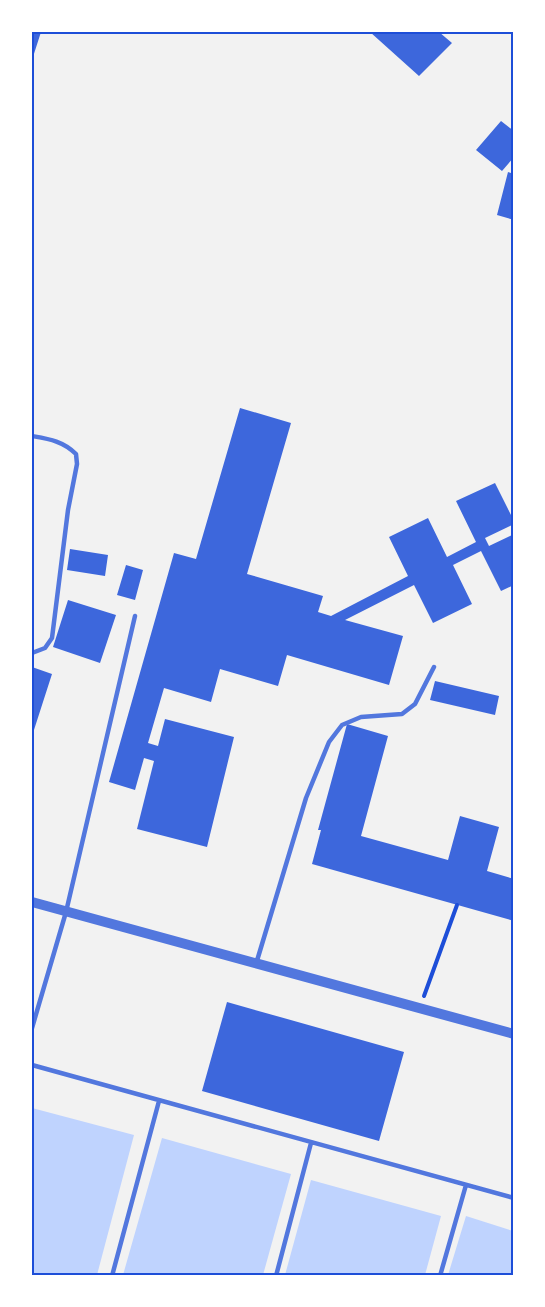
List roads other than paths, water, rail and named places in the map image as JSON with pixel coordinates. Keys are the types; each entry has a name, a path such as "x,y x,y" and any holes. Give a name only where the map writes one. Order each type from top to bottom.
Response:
{"street":[{"path":"32,902 513,1034"}],"lane":[{"path":"32,436 54,440 67,446 76,454 77,464 68,510 52,638 45,648 32,653"},
{"path":"32,1028 66,912 135,616"},
{"path":"256,964 306,798 329,742 342,725 361,717 402,714 415,704 434,667"},
{"path":"32,1065 513,1198"},
{"path":"112,1275 159,1101"},
{"path":"276,1275 311,1143"},
{"path":"440,1275 466,1185"}],"water":[{"path":"32,1108 134,1135 97,1275 32,1275"},
{"path":"162,1138 291,1174 263,1275 123,1275"},
{"path":"311,1180 441,1216 425,1275 285,1275"},
{"path":"466,1216 513,1231 513,1275 448,1275"}]}
